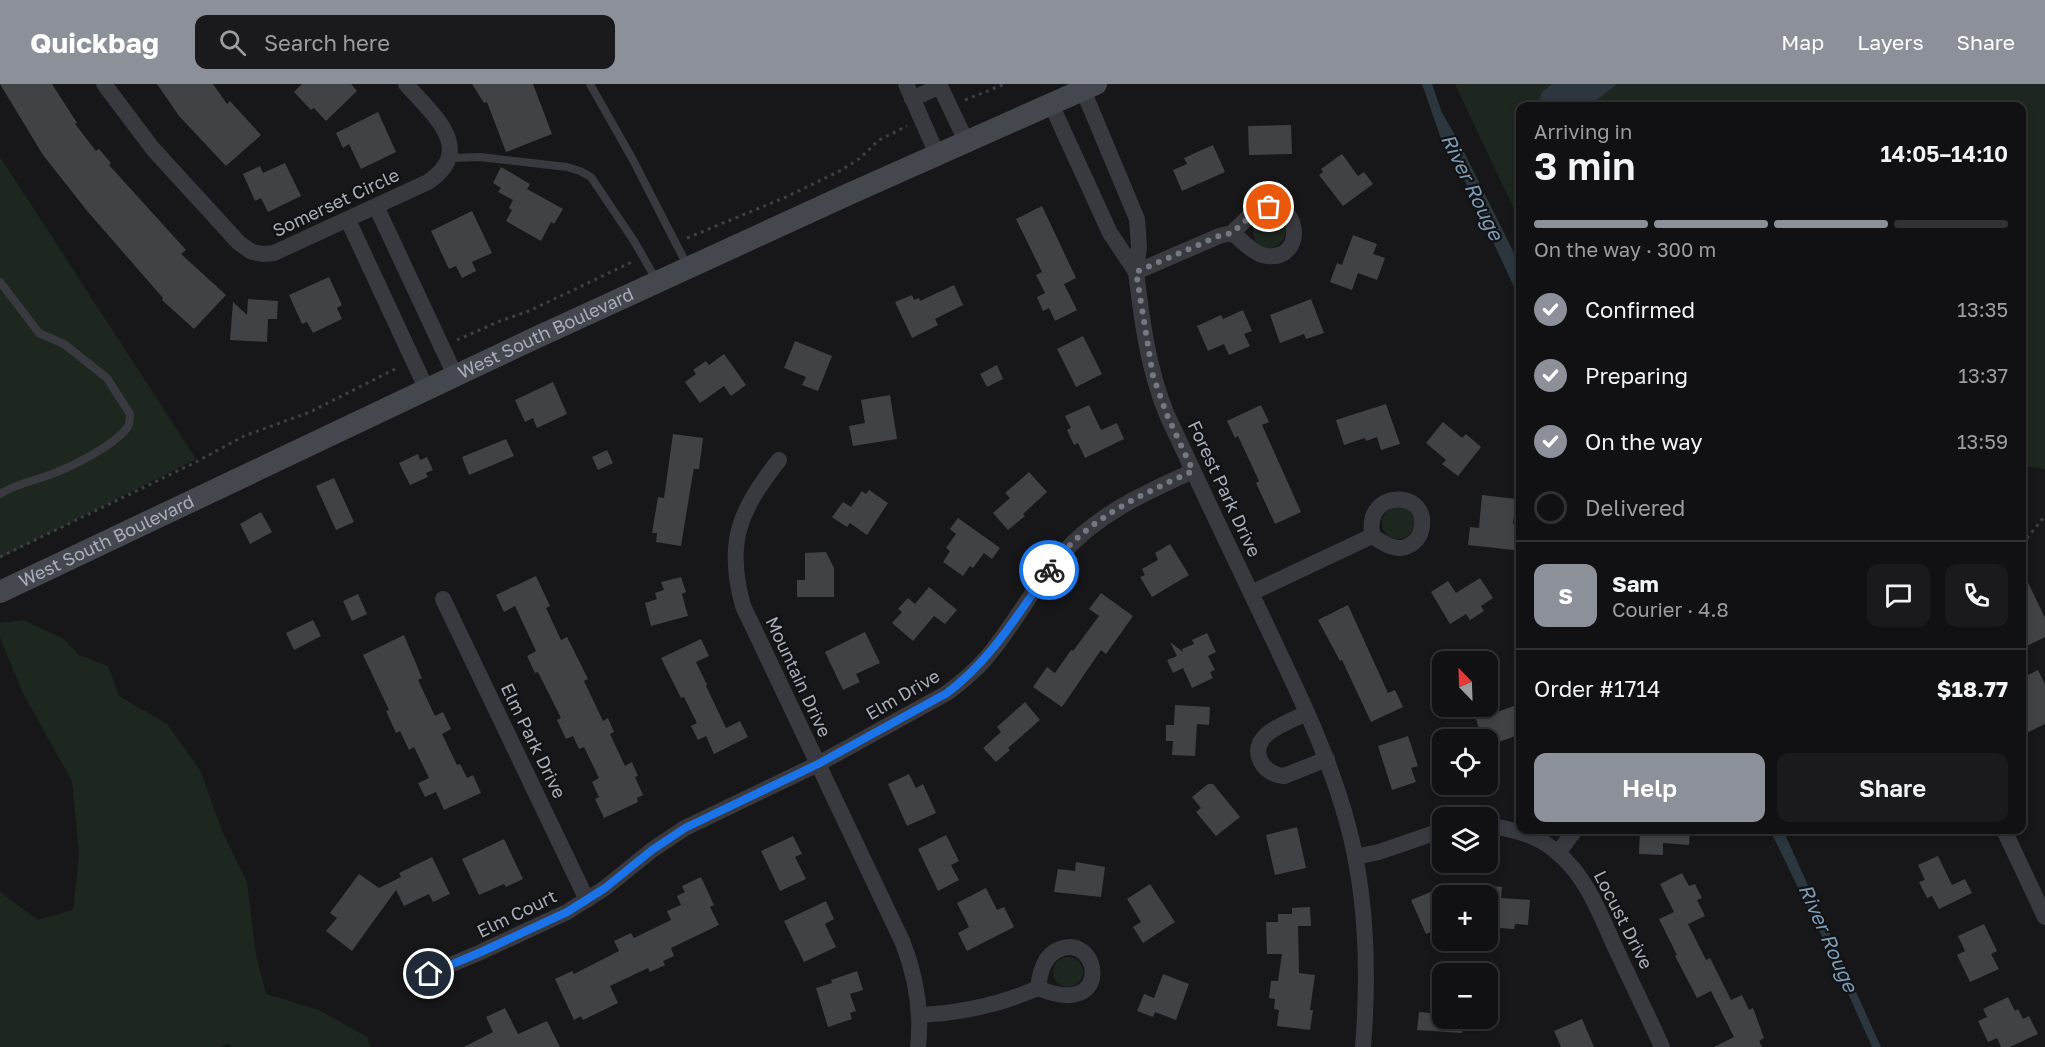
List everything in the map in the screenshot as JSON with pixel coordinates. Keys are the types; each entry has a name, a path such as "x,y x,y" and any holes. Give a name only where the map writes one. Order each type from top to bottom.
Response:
{"main road":[{"name":"West South Boulevard","path":"0,592 426,388 688,267 1089,87"}],"street":[{"name":"Somerset Circle","path":"104,84 153,149 239,243 245,248 263,254 274,253 428,182 439,175 449,158"},
{"path":"406,84 446,131 451,147 449,158"},
{"path":"937,154 909,92 940,85 966,141"},
{"name":"Forest Park Drive","path":"1089,87 1137,219 1139,247 1136,272 1153,376 1167,415 1307,713 1327,759 1348,824 1361,893 1366,959 1363,1047"},
{"name":"Forest Park Drive","path":"1051,104 1110,233 1136,272"},
{"path":"376,206 455,375"},
{"path":"348,220 426,388"},
{"path":"1136,272 1219,236 1232,233"},
{"name":"Mountain Drive","path":"779,460 758,487 744,513 735,549 736,584 743,606 903,943 916,989 919,1015 918,1047"},
{"name":"Elm Drive","path":"587,900 652,850 685,828 818,764 933,702 962,682 988,656 1054,563 1084,532 1121,506 1193,471"},
{"path":"1251,592 1372,536"},
{"name":"Elm Park Drive","path":"443,599 587,900"},
{"path":"1307,713 1265,735 1258,752 1260,760 1269,772 1284,776 1327,759"},
{"name":"Locust Drive","path":"1498,827 1516,829"},
{"path":"1355,857 1379,852 1432,834"},
{"name":"Locust Drive","path":"1528,834 1546,844 1575,869 1590,894 1662,1047"},
{"path":"1558,853 1572,834"},
{"path":"2006,834 2045,917"},
{"name":"Elm Court","path":"429,974 527,931 587,900"},
{"path":"919,1015 971,1010 1038,988"}],"lane":[{"path":"590,84 633,160 688,267"},
{"path":"449,158 480,157 567,167 591,177 658,281"},
{"path":"0,282 39,333 64,344 107,378 130,414 128,426 112,441 84,459 54,473 9,488 0,494"}],"path":[{"path":"970,98 1005,84"},
{"path":"459,339 470,334"},
{"path":"0,557 196,462 244,436 310,412 397,368"},
{"path":"2026,539 2045,516"}],"shaded area":[{"path":"1455,84 2045,84 2045,470 2026,466 2026,102 1516,102 1516,213"},
{"path":"0,157 196,459 0,558"},
{"path":"1269,216 1280,221 1285,232 1280,243 1269,248 1258,243 1253,232 1258,221"},
{"path":"1398,507 1409,512 1414,523 1409,534 1398,539 1387,534 1382,523 1387,512"},
{"path":"23,620 64,639 79,655 108,666 119,696 167,724 200,770 223,833 247,882 256,955 266,994 319,1010 367,1037 371,1047 232,1047 228,1044 219,1047 0,1047 0,892 38,920 73,910 79,854 72,781 24,695 0,638 0,623"},
{"path":"1068,957 1079,961 1083,972 1079,983 1068,987 1057,983 1053,972 1057,961"}],"water":[{"name":"River Rouge","path":"1422,84 1432,84 1442,113 1459,142 1513,251 1516,258 1516,291 1458,166 1441,139"},
{"path":"1552,84 1617,84 1594,102 1538,102 1542,92"},
{"name":"River Rouge","path":"1772,834 1785,834 1881,1047 1872,1047 1828,949"}],"building":[{"path":"0,84 52,84 77,123 75,124 96,151 99,149 111,163 109,165 186,250 181,254 226,295 194,329 162,300 163,298 88,212 43,155"},
{"path":"157,84 213,84 227,104 230,101 261,135 226,166 179,116"},
{"path":"302,84 351,84 357,91 326,121 314,108 311,110 294,92"},
{"path":"472,84 533,84 552,134 506,152 487,102 484,103"},
{"path":"378,112 396,152 361,169 349,144 343,148 336,133"},
{"path":"1291,125 1292,154 1249,155 1248,126"},
{"path":"1213,145 1225,172 1182,191 1173,170 1187,164 1184,158"},
{"path":"1342,154 1358,176 1364,172 1373,184 1343,206 1319,175 1323,172 1321,169"},
{"path":"285,163 301,196 268,212 261,198 255,201 243,174 260,166 263,173"},
{"path":"501,167 530,184 527,189 563,209 554,224 551,222 541,241 506,221 512,210 509,208 513,200 498,192 501,188 493,183"},
{"path":"1042,206 1076,278 1064,284 1077,310 1055,321 1049,308 1043,311 1037,297 1045,293 1036,275 1042,272 1016,219"},
{"path":"472,211 492,253 472,262 476,271 462,278 456,266 449,269 431,231"},
{"path":"1353,235 1377,244 1373,254 1385,258 1377,280 1358,273 1352,290 1330,282 1337,263 1342,265"},
{"path":"329,277 342,305 337,308 342,319 313,333 307,322 302,324 289,295"},
{"path":"954,285 963,305 935,319 938,325 912,338 895,302 912,295 914,300 919,298 920,301"},
{"path":"248,299 278,301 277,319 268,319 267,342 230,340 233,302 247,315"},
{"path":"1311,299 1324,333 1306,339 1304,334 1280,343 1270,315"},
{"path":"1243,310 1252,331 1244,334 1250,346 1229,355 1224,344 1208,351 1197,326 1221,315 1223,319"},
{"path":"1083,336 1102,374 1076,387 1057,349"},
{"path":"795,341 832,356 818,391 802,385 806,377 784,368"},
{"path":"724,354 746,385 731,396 724,386 700,403 685,382 696,374 693,370 706,361 709,365"},
{"path":"997,365 1003,379 987,387 980,374"},
{"path":"553,382 567,414 537,428 533,418 525,422 515,400"},
{"path":"890,395 897,439 853,446 849,426 865,423 861,400"},
{"path":"1386,404 1400,444 1381,450 1377,437 1366,441 1365,438 1344,445 1336,420"},
{"path":"1089,405 1101,430 1117,423 1124,439 1085,458 1078,443 1074,445 1067,430 1071,428 1065,416"},
{"path":"1261,405 1269,422 1262,425 1301,512 1275,524 1256,483 1259,481 1238,436 1235,438 1227,421"},
{"path":"1443,422 1462,438 1466,434 1481,447 1458,476 1442,464 1446,460 1426,443"},
{"path":"673,434 703,438 699,469 694,469 681,546 656,542 657,533 652,533 658,497 664,498"},
{"path":"506,439 514,456 469,475 462,457"},
{"path":"607,450 613,463 598,470 592,457"},
{"path":"418,454 420,460 427,457 433,470 426,473 428,477 410,485 399,463"},
{"path":"1029,472 1047,492 1023,514 1025,516 1008,530 993,513 1010,498 1005,493"},
{"path":"334,478 354,522 336,530 316,486"},
{"path":"869,490 888,503 867,535 850,523 847,527 832,517 843,502 851,507 862,491 866,494"},
{"path":"1482,495 1516,499 1513,524 1516,525 1514,550 1468,545 1470,527 1479,528"},
{"path":"261,512 272,532 250,544 240,524"},
{"path":"958,518 1000,548 992,559 984,553 973,568 970,566 963,576 943,562 950,551 946,548 956,534 950,529"},
{"path":"1170,544 1189,575 1152,597 1140,577 1145,575 1142,569 1158,560 1155,553"},
{"path":"826,552 834,568 834,597 797,597 797,580 805,580 805,553"},
{"path":"536,576 550,606 546,608 561,640 567,637 588,679 584,681 603,721 608,718 614,732 610,734 625,766 632,762 638,776 635,777 643,795 637,798 638,802 604,818 595,799 599,797 592,782 599,778 584,747 579,749 573,736 566,739 557,720 561,718 538,672 535,673 527,656 536,651 515,606 504,612 496,595"},
{"path":"681,577 686,592 682,594 688,616 651,626 645,603 657,599 655,593 664,590 661,582"},
{"path":"1480,578 1493,598 1481,606 1484,611 1470,620 1466,614 1450,624 1431,592 1448,581 1456,593"},
{"path":"2026,578 2045,618 2045,637 2027,646"},
{"path":"929,587 957,610 945,624 934,616 913,641 892,623 902,612 898,609 908,598 915,604"},
{"path":"1101,593 1133,616 1106,654 1101,650 1062,707 1033,687 1047,667 1055,673 1099,616 1089,609"},
{"path":"358,594 367,614 352,621 343,601"},
{"path":"1348,605 1388,693 1395,690 1403,707 1371,722 1342,660 1340,661 1318,620"},
{"path":"313,620 321,636 294,650 286,633"},
{"path":"865,632 880,663 856,674 860,682 843,690 825,652"},
{"path":"1207,633 1216,652 1208,656 1215,670 1210,672 1213,678 1192,688 1183,668 1173,673 1167,660 1177,656 1170,642 1183,652 1182,649 1194,644 1192,640"},
{"path":"404,635 422,678 418,680 435,716 443,712 451,729 442,734 457,765 460,764 467,778 473,775 481,793 444,810 436,792 425,797 418,783 429,778 414,747 409,750 400,731 396,733 386,711 389,710 363,655"},
{"path":"701,639 709,656 696,662 726,728 740,721 748,737 714,754 706,736 698,740 691,726 697,723 684,697 681,698 661,658"},
{"path":"2038,670 2045,684 2045,724 2026,733 2026,676"},
{"path":"1025,702 1040,720 1008,748 1010,750 996,762 983,748 1001,732 997,727"},
{"path":"1175,705 1210,707 1209,725 1197,724 1195,756 1172,755 1173,741 1166,741 1166,725 1174,725"},
{"path":"1516,705 1516,736 1498,742 1498,729 1479,729 1476,719 1498,717 1498,711"},
{"path":"1408,736 1418,766 1411,768 1416,782 1392,790 1378,746"},
{"path":"909,774 916,788 923,784 936,813 907,826 888,784"},
{"path":"1208,784 1213,784 1240,817 1216,836 1196,812 1201,808 1192,797"},
{"path":"1297,827 1306,868 1275,875 1266,835"},
{"path":"1640,834 1690,834 1689,845 1663,843 1663,855 1639,854"},
{"path":"946,835 959,861 951,865 959,880 938,891 918,849"},
{"path":"793,836 802,854 795,857 806,879 780,891 761,851"},
{"path":"504,839 523,879 479,895 462,859"},
{"path":"1938,856 1952,885 1965,879 1972,893 1939,909 1932,896 1927,898 1919,882 1925,880 1918,865"},
{"path":"432,857 450,894 433,902 429,894 404,906 396,890 352,951 326,931 337,918 330,913 359,874 379,888 401,877 399,873"},
{"path":"1076,862 1105,867 1101,897 1054,892 1058,869 1075,871"},
{"path":"1682,873 1689,886 1695,884 1702,898 1697,900 1705,916 1688,924 1706,960 1710,958 1731,1000 1742,995 1749,1010 1753,1008 1764,1038 1759,1041 1762,1047 1714,1047 1734,1037 1711,991 1697,998 1659,919 1674,912 1660,884"},
{"path":"701,877 714,905 710,907 719,925 671,948 674,956 663,961 665,965 650,972 648,968 610,986 618,1003 583,1020 581,1016 574,1020 555,979 572,971 574,974 619,951 614,941 631,933 634,938 671,920 667,911 681,905 677,896 685,892 682,886"},
{"path":"1150,884 1175,922 1143,943 1133,927 1141,922 1127,899"},
{"path":"1498,887 1502,887 1501,898 1530,900 1528,925 1515,924 1514,929 1499,928 1498,934"},
{"path":"986,888 997,910 1004,907 1014,927 967,951 958,933 969,927 957,903"},
{"path":"1432,891 1432,932 1426,934 1411,900"},
{"path":"826,901 834,919 825,924 836,947 804,962 784,921"},
{"path":"1310,907 1311,926 1298,926 1299,973 1315,975 1310,1010 1313,1010 1310,1030 1277,1026 1279,1010 1274,1009 1275,999 1269,998 1271,981 1278,981 1282,954 1267,954 1266,922 1278,922 1278,914 1292,914 1292,908"},
{"path":"1984,924 1997,951 1991,954 1999,969 1970,982 1957,955 1965,951 1958,936"},
{"path":"857,971 863,990 850,994 856,1011 850,1013 852,1019 828,1027 816,988"},
{"path":"1163,974 1189,984 1176,1020 1155,1012 1153,1017 1137,1011 1144,994 1154,998"},
{"path":"1432,986 1432,1029 1463,1029 1462,1033 1417,1030 1419,1012 1430,1013"},
{"path":"2008,997 2015,1011 2018,1009 2023,1019 2029,1016 2038,1034 2010,1047 2001,1047 1997,1038 1988,1042 1978,1021 1987,1017 1983,1009"},
{"path":"505,1008 518,1034 547,1021 560,1047 464,1047 493,1032 486,1017"},
{"path":"1582,1019 1594,1047 1561,1047 1554,1031"}],"way so far":[{"path":"1049,570 1063,552 1094,523 1137,497 1193,471 1167,415 1153,376 1142,320 1136,272 1219,236 1232,233 1254,213 1269,207"}],"route":[{"path":"429,974 567,912 605,888 669,837 818,764 947,693 962,682 988,656 1049,570"}]}
